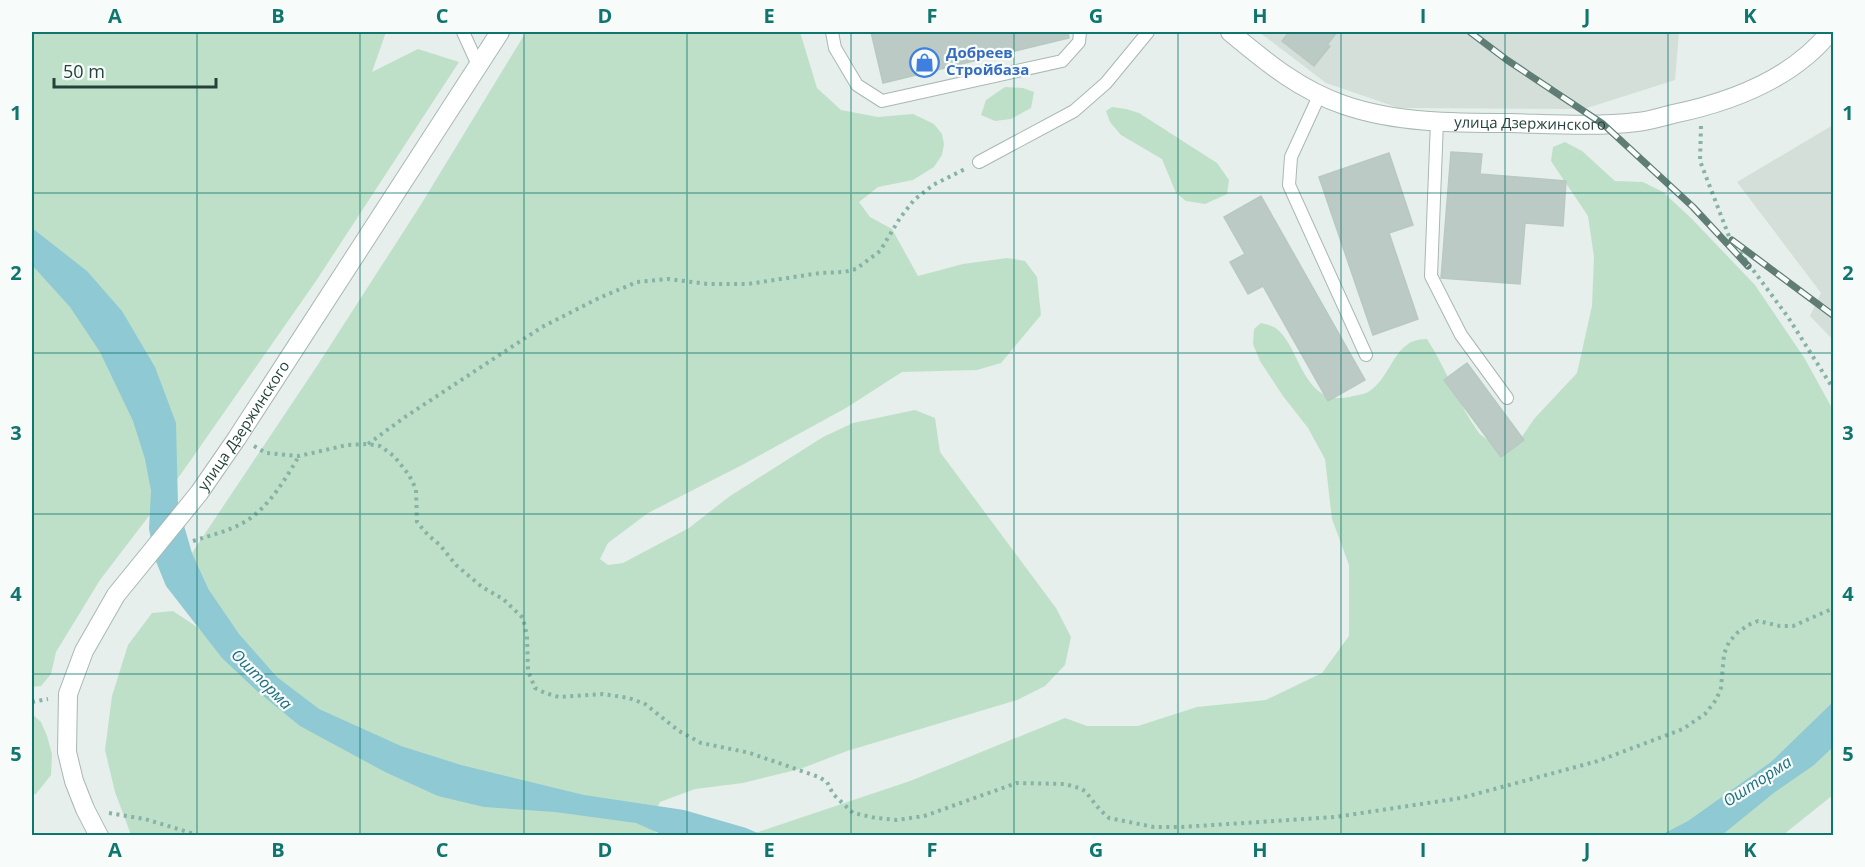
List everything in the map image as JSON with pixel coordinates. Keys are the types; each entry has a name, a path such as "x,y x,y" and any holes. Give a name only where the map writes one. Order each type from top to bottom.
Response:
{"street":[{"name":"улица Дзержинского","path":"99,836 74,781 67,752 68,694 84,651 116,594 199,492 237,438 500,32"},
{"name":"улица Дзержинского","path":"1230,32 1272,68 1319,96 1371,113 1437,121 1603,124 1639,122 1702,108 1742,94 1774,79 1829,40"}],"lane":[{"path":"463,32 478,65"},
{"path":"832,32 835,48 857,84 882,101 1062,61 1079,42 1080,32"},
{"path":"979,162 1074,111 1106,83 1148,32"},
{"path":"1319,96 1291,157 1289,185 1366,355"},
{"path":"1437,121 1431,276 1461,335 1507,398"}],"path":[{"path":"1702,108 1700,161 1730,239 1788,317 1833,390"},
{"path":"367,444 542,327 599,297 637,282 668,279 708,284 748,284 856,269 880,251 914,200 933,185 979,162"},
{"path":"267,453 299,456 347,445 380,446 394,456 409,475 416,489 417,522 440,544 456,565 482,588 508,603 523,618 527,636 528,671 535,688 559,697 603,694 630,698 645,704 679,731 701,743 750,753 819,777 827,782 833,795 853,813 876,818 897,819 924,816 1017,783 1065,784 1079,788 1085,791 1109,818 1154,827 1335,817 1461,798 1598,761 1683,729 1706,714 1716,700 1721,688 1724,654 1729,642 1737,633 1758,621 1780,626 1793,626 1833,608"},
{"path":"193,541 228,530 248,520 277,492 299,456"},
{"path":"85,809 145,819 201,836"}],"shaded area":[{"path":"1259,32 1679,32 1675,80 1584,109 1399,108 1326,83"},
{"path":"1833,125 1833,340 1810,316 1821,293 1737,182"}],"green space":[{"path":"32,32 386,32 372,72 418,49 459,62 316,281 181,474 100,580 56,652 51,674 41,686 32,687"},
{"path":"526,32 800,32 817,88 841,110 878,117 913,114 934,124 942,134 944,144 942,155 934,167 913,180 878,187 859,202 870,217 892,229 918,276 963,264 1007,258 1025,261 1037,277 1041,315 1001,363 977,370 902,372 846,408 648,513 608,543 600,559 608,565 623,563 689,528 730,496 823,437 853,423 915,410 935,418 940,452 1056,608 1071,637 1065,665 1045,686 1017,700 847,751 800,769 743,783 695,789 660,802 650,823 657,835 131,835 115,792 105,750 112,696 128,645 152,613 173,611 200,629 213,628 209,590 192,553 420,206"},
{"path":"1005,87 1023,88 1034,92 1031,108 1011,119 995,121 981,115 986,100"},
{"path":"1112,107 1139,113 1217,163 1229,180 1227,194 1205,204 1186,201 1176,193 1162,159 1121,135 1110,122 1106,111"},
{"path":"1565,142 1582,151 1615,181 1643,182 1663,192 1692,219 1755,285 1805,359 1833,410 1833,795 1783,835 746,836 910,781 1065,718 1087,726 1138,726 1197,707 1266,700 1322,673 1349,636 1349,565 1332,519 1325,459 1308,428 1260,361 1253,344 1254,329 1261,323 1274,327 1288,342 1310,382 1327,396 1336,398 1368,392 1383,377 1400,351 1416,340 1427,339 1479,433 1502,449 1519,441 1534,419 1577,373 1592,306 1594,257 1588,216 1551,161 1553,147"},
{"path":"32,714 41,722 52,754 51,775 36,794 32,794"}],"water":[{"name":"Ошторма","path":"32,228 87,271 122,311 155,367 176,423 178,505 192,553 209,590 239,634 277,677 319,709 401,746 461,765 584,795 684,810 762,835 663,835 636,823 555,812 484,807 438,796 385,772 300,726 257,691 222,658 166,586 155,559 149,529 151,491 145,459 133,421 100,352 70,307 32,265"},
{"name":"Ошторма","path":"1833,702 1833,747 1814,765 1775,792 1722,835 1661,835 1688,821 1771,762"}],"building":[{"name":"Добреев Стройбаза","path":"871,32 1068,32 1069,38 883,83"},
{"path":"1289,32 1337,32 1327,45 1330,46 1314,66 1282,41"},
{"path":"1451,152 1482,154 1480,174 1566,181 1563,226 1525,223 1520,284 1441,278"},
{"path":"1389,153 1413,225 1389,233 1418,319 1373,335 1319,177"},
{"path":"1261,196 1365,380 1328,401 1263,286 1248,294 1230,262 1245,254 1224,217"},
{"path":"1467,363 1524,440 1501,457 1444,380"}],"railway":[{"path":"1470,32 1507,60 1603,124 1693,207 1748,266"},
{"path":"1732,240 1834,316"}],"place":[{"name":"Добреев Стройбаза","path":"925,62"}]}
